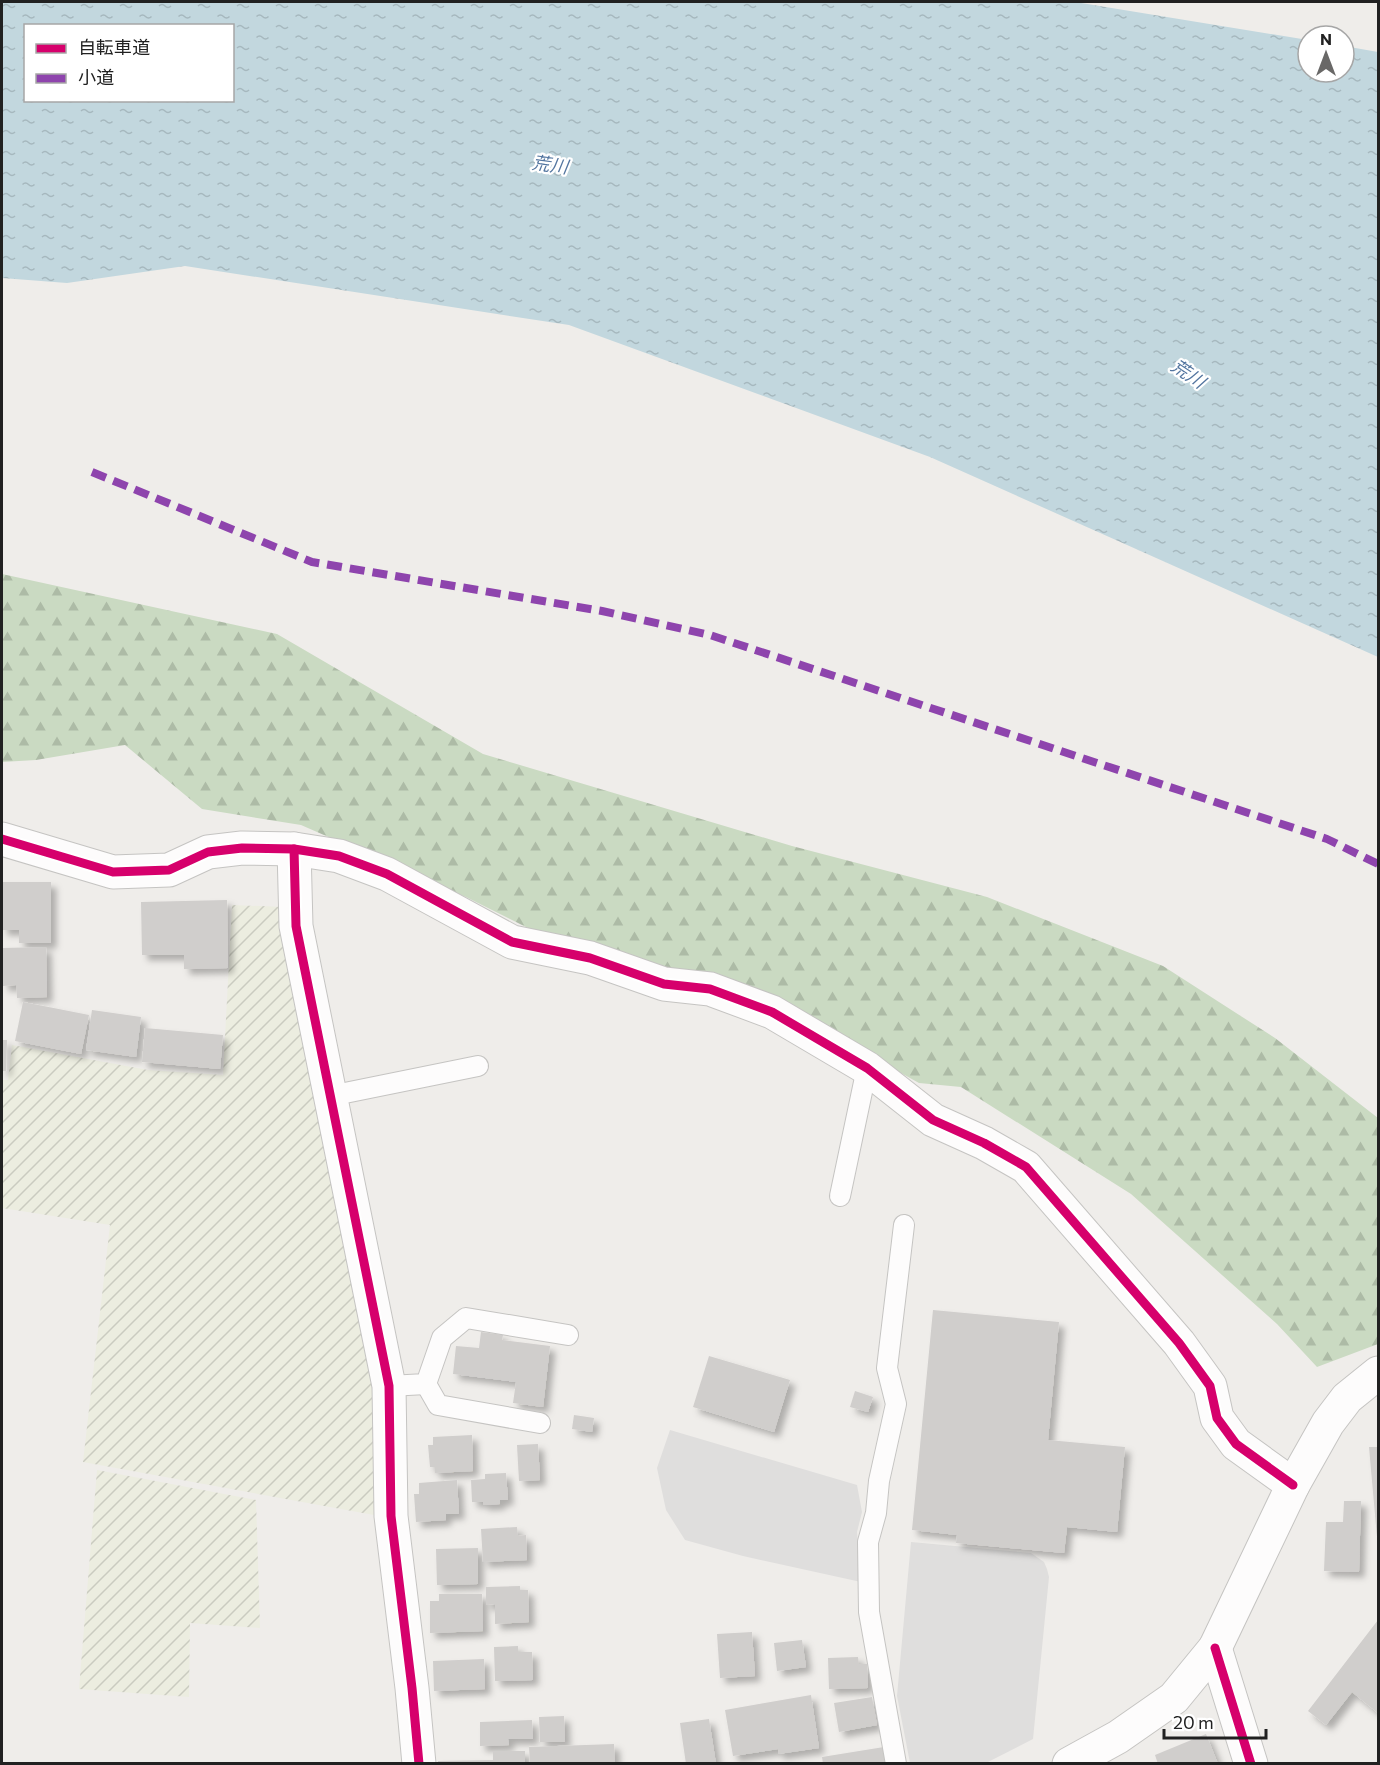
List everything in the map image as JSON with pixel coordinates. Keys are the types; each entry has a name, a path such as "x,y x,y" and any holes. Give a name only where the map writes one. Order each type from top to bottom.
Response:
{"street":[{"path":"2,839 113,872 169,870 208,852 242,848 294,849 339,856 387,874 512,942 590,958 664,984 710,989 772,1012 867,1068 933,1120 984,1143 1026,1167 1179,1343 1210,1386 1217,1418 1236,1444 1293,1485"},
{"path":"294,849 296,926 389,1386 391,1516 419,1764"},
{"path":"1069,1764 1118,1737 1173,1698 1215,1648 1293,1485 1328,1423 1347,1398 1378,1373"},
{"path":"1215,1648 1251,1764"}],"lane":[{"path":"330,1096 477,1066"},
{"path":"840,1196 867,1068"},
{"path":"896,1764 869,1612 868,1542 876,1513 879,1481 896,1404 887,1368 904,1225"},
{"path":"540,1423 438,1405 426,1384 442,1338 466,1318 568,1335"},
{"path":"389,1386 426,1384"}],"shaded area":[{"path":"232,905 285,907 376,1383 374,1515 83,1462 110,1225 2,1208 2,1080 8,1080 12,1045 148,1070 223,1075"},
{"path":"670,1430 857,1485 862,1512 857,1532 861,1582 743,1556 685,1540 666,1510 657,1468"},
{"path":"97,1470 256,1500 260,1628 190,1623 189,1697 79,1689"},
{"path":"911,1542 1031,1553 1044,1562 1047,1569 1049,1577 1033,1739 986,1763 910,1763 897,1696"}],"green space":[{"path":"2,574 277,634 483,754 792,846 987,897 1163,966 1275,1038 1378,1118 1378,1344 1317,1367 1277,1324 1131,1194 961,1087 919,1083 753,991 534,931 466,897 301,825 202,809 125,745 36,760 2,762"}],"water":[{"name":"荒川","path":"2,2 1075,2 1296,38 1296,84 1356,84 1356,48 1378,52 1378,657 930,457 569,325 185,266 67,283 2,278"}],"building":[{"path":"2,882 51,882 51,943 19,943 19,930 2,930"},
{"path":"227,900 228,968 184,969 184,955 142,955 141,902"},
{"path":"46,947 47,997 17,998 16,985 3,986 2,948"},
{"path":"23,1002 89,1015 81,1054 15,1041"},
{"path":"92,1010 141,1017 136,1057 86,1050"},
{"path":"145,1028 223,1035 220,1069 142,1062"},
{"path":"2,1040 7,1040 6,1071 2,1071"},
{"path":"933,1310 1059,1322 1048,1440 1125,1447 1117,1532 1067,1527 1064,1553 956,1543 957,1535 912,1530"},
{"path":"481,1332 503,1335 502,1340 550,1346 543,1407 513,1403 516,1382 453,1374 456,1346 479,1348"},
{"path":"709,1356 790,1380 774,1432 693,1407"},
{"path":"855,1391 873,1397 868,1412 850,1407"},
{"path":"574,1415 594,1418 592,1432 572,1429"},
{"path":"472,1435 473,1471 435,1473 435,1467 430,1467 428,1445 433,1445 433,1437"},
{"path":"538,1444 540,1480 519,1481 517,1445"},
{"path":"1369,1447 1378,1447 1378,1537 1377,1537"},
{"path":"506,1473 508,1500 500,1500 500,1504 483,1505 483,1502 472,1502 471,1480 485,1479 485,1474"},
{"path":"457,1480 459,1514 446,1514 446,1520 416,1522 414,1494 419,1494 419,1483"},
{"path":"1344,1501 1361,1501 1359,1572 1324,1571 1326,1522 1343,1522"},
{"path":"517,1527 518,1536 526,1535 527,1560 483,1562 481,1529"},
{"path":"478,1548 478,1584 437,1585 436,1549"},
{"path":"520,1586 520,1590 528,1590 529,1622 495,1624 495,1604 486,1605 486,1587"},
{"path":"439,1594 482,1594 483,1631 430,1633 430,1601 439,1601"},
{"path":"1378,1620 1378,1713 1352,1692 1326,1725 1308,1711"},
{"path":"752,1632 755,1676 720,1678 717,1634"},
{"path":"802,1640 806,1667 777,1671 774,1643"},
{"path":"518,1646 518,1652 532,1652 533,1680 495,1681 494,1647"},
{"path":"858,1657 859,1664 867,1664 868,1688 829,1689 828,1658"},
{"path":"484,1659 485,1689 434,1691 433,1661"},
{"path":"811,1695 819,1748 778,1754 778,1749 733,1756 725,1710"},
{"path":"872,1697 877,1725 839,1732 834,1703"},
{"path":"564,1716 565,1742 540,1742 539,1717"},
{"path":"709,1719 716,1764 686,1764 680,1723"},
{"path":"532,1720 533,1739 508,1739 509,1745 480,1746 480,1722"},
{"path":"1206,1734 1218,1764 1158,1764 1155,1755"},
{"path":"614,1744 615,1764 530,1764 529,1747"},
{"path":"884,1747 886,1764 823,1764 822,1757"},
{"path":"493,1751 525,1751 525,1764 438,1764 438,1761 493,1760"}],"marked path":[{"path":"92,472 312,562 602,611 710,635 1327,839 1378,864"}],"cycle path":[{"path":"2,839 113,872 169,870 208,852 242,848 294,849 339,856 387,874 512,942 590,958 664,984 710,989 772,1012 867,1068 933,1120 984,1143 1026,1167 1179,1343 1210,1386 1217,1418 1236,1444 1293,1485"},
{"path":"294,849 296,926 389,1386 391,1516 419,1764"},
{"path":"1215,1648 1251,1764"}]}
